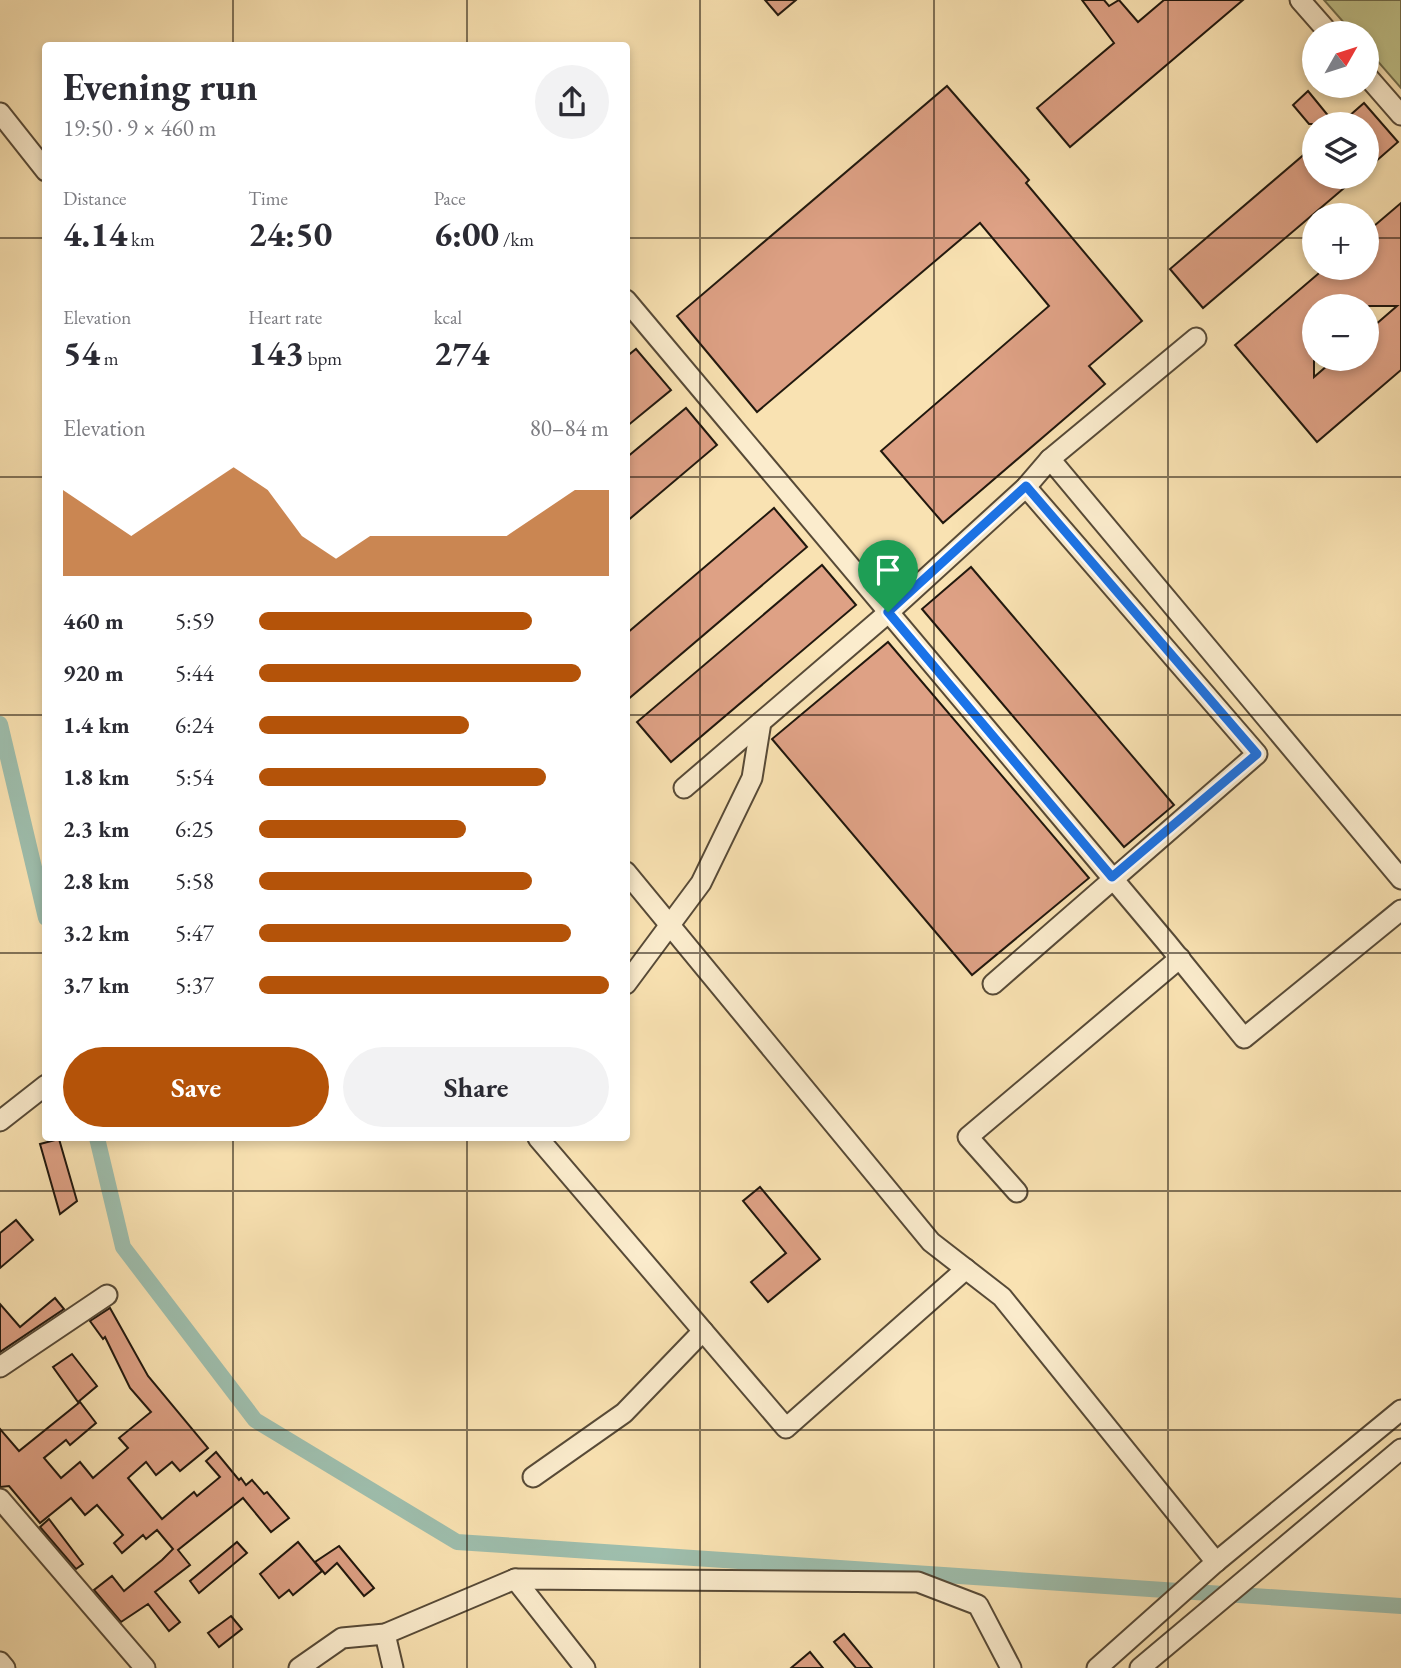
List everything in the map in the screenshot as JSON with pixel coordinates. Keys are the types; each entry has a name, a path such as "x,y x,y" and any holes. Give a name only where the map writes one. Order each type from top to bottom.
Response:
{"street":[{"path":"1300,0 1318,21"},
{"path":"1379,90 1401,115"},
{"path":"0,113 42,165"},
{"path":"630,305 1180,958 1244,1038 1401,910"},
{"path":"684,788 888,612 1026,486 1051,459 1196,338"},
{"path":"1051,459 1401,879"},
{"path":"993,984 1112,877 1257,754 1026,486"},
{"path":"630,979 701,883 752,778 761,722"},
{"path":"630,877 931,1242 1002,1297 1216,1562"},
{"path":"1017,1192 968,1137 1180,958"},
{"path":"0,1121 42,1088"},
{"path":"541,1141 786,1429 966,1269"},
{"path":"0,1367 107,1295"},
{"path":"533,1477 624,1413 703,1331"},
{"path":"1097,1668 1216,1562 1401,1410"},
{"path":"1140,1668 1401,1449"},
{"path":"0,1499 134,1665"},
{"path":"515,1579 585,1668"},
{"path":"299,1668 342,1637 386,1634 515,1579 918,1583 978,1605 1011,1668"},
{"path":"386,1634 393,1668"},
{"path":"0,1662 5,1668"}],"green space":[{"path":"1324,0 1401,0 1401,88 1379,63 1379,21 1342,21"}],"building":[{"path":"765,0 796,0 778,15"},
{"path":"1082,0 1104,0 1109,6 1119,0 1138,22 1164,0 1243,0 1070,147 1037,108 1114,43"},
{"path":"947,86 1029,180 1026,183 1142,321 1089,366 1105,384 943,523 881,451 1049,306 980,223 757,412 677,316"},
{"path":"1302,97 1314,98 1325,112 1302,112 1302,116 1293,105"},
{"path":"1364,103 1372,112 1354,112"},
{"path":"1379,120 1398,142 1379,159"},
{"path":"1302,156 1302,189 1343,189 1326,203 1302,203 1302,224 1203,308 1170,269"},
{"path":"1401,203 1401,370 1317,442 1235,345 1311,280 1379,280 1379,222"},
{"path":"636,349 671,390 630,424 630,354"},
{"path":"686,408 717,445 630,519 630,455"},
{"path":"774,508 807,547 630,698 630,631"},
{"path":"822,565 856,605 671,762 637,722"},
{"path":"971,567 1174,805 1124,847 922,609"},
{"path":"888,642 1089,878 972,975 772,739"},
{"path":"60,1141 77,1201 60,1214 40,1144"},
{"path":"760,1187 820,1259 768,1302 751,1282 786,1253 743,1201"},
{"path":"16,1220 33,1240 0,1268 0,1233"},
{"path":"55,1298 64,1309 0,1352 0,1304 20,1327"},
{"path":"110,1308 148,1376 208,1448 180,1471 172,1462 156,1475 146,1462 128,1478 162,1519 194,1492 197,1496 220,1477 206,1461 216,1452 239,1480 241,1478 246,1485 252,1480 264,1494 267,1492 289,1518 271,1532 243,1498 178,1550 190,1565 155,1592 180,1622 169,1631 148,1604 121,1622 94,1590 112,1576 124,1591 162,1560 173,1549 157,1530 146,1539 143,1535 122,1553 114,1543 123,1535 97,1505 85,1515 71,1498 40,1523 9,1486 0,1487 0,1429 19,1451 80,1402 96,1423 70,1445 66,1440 44,1458 61,1478 80,1462 93,1478 128,1448 119,1438 151,1412 130,1388 105,1337 103,1339 90,1321"},
{"path":"72,1354 97,1386 78,1402 53,1367"},
{"path":"49,1519 83,1564 76,1569 40,1527"},
{"path":"237,1542 247,1553 199,1593 190,1581"},
{"path":"298,1542 322,1571 293,1595 289,1590 279,1598 260,1574"},
{"path":"339,1546 374,1588 364,1596 337,1563 325,1574 315,1562"},
{"path":"231,1616 242,1629 219,1647 208,1633"},
{"path":"844,1634 872,1668 856,1668 834,1642"},
{"path":"810,1652 823,1668 791,1668"}],"waterway":[{"path":"0,724 42,901"},
{"path":"98,1141 123,1247 255,1420 457,1542 1401,1606"}],"route":[{"path":"1026,486 1257,754 1112,877 888,612 1026,486"}]}
